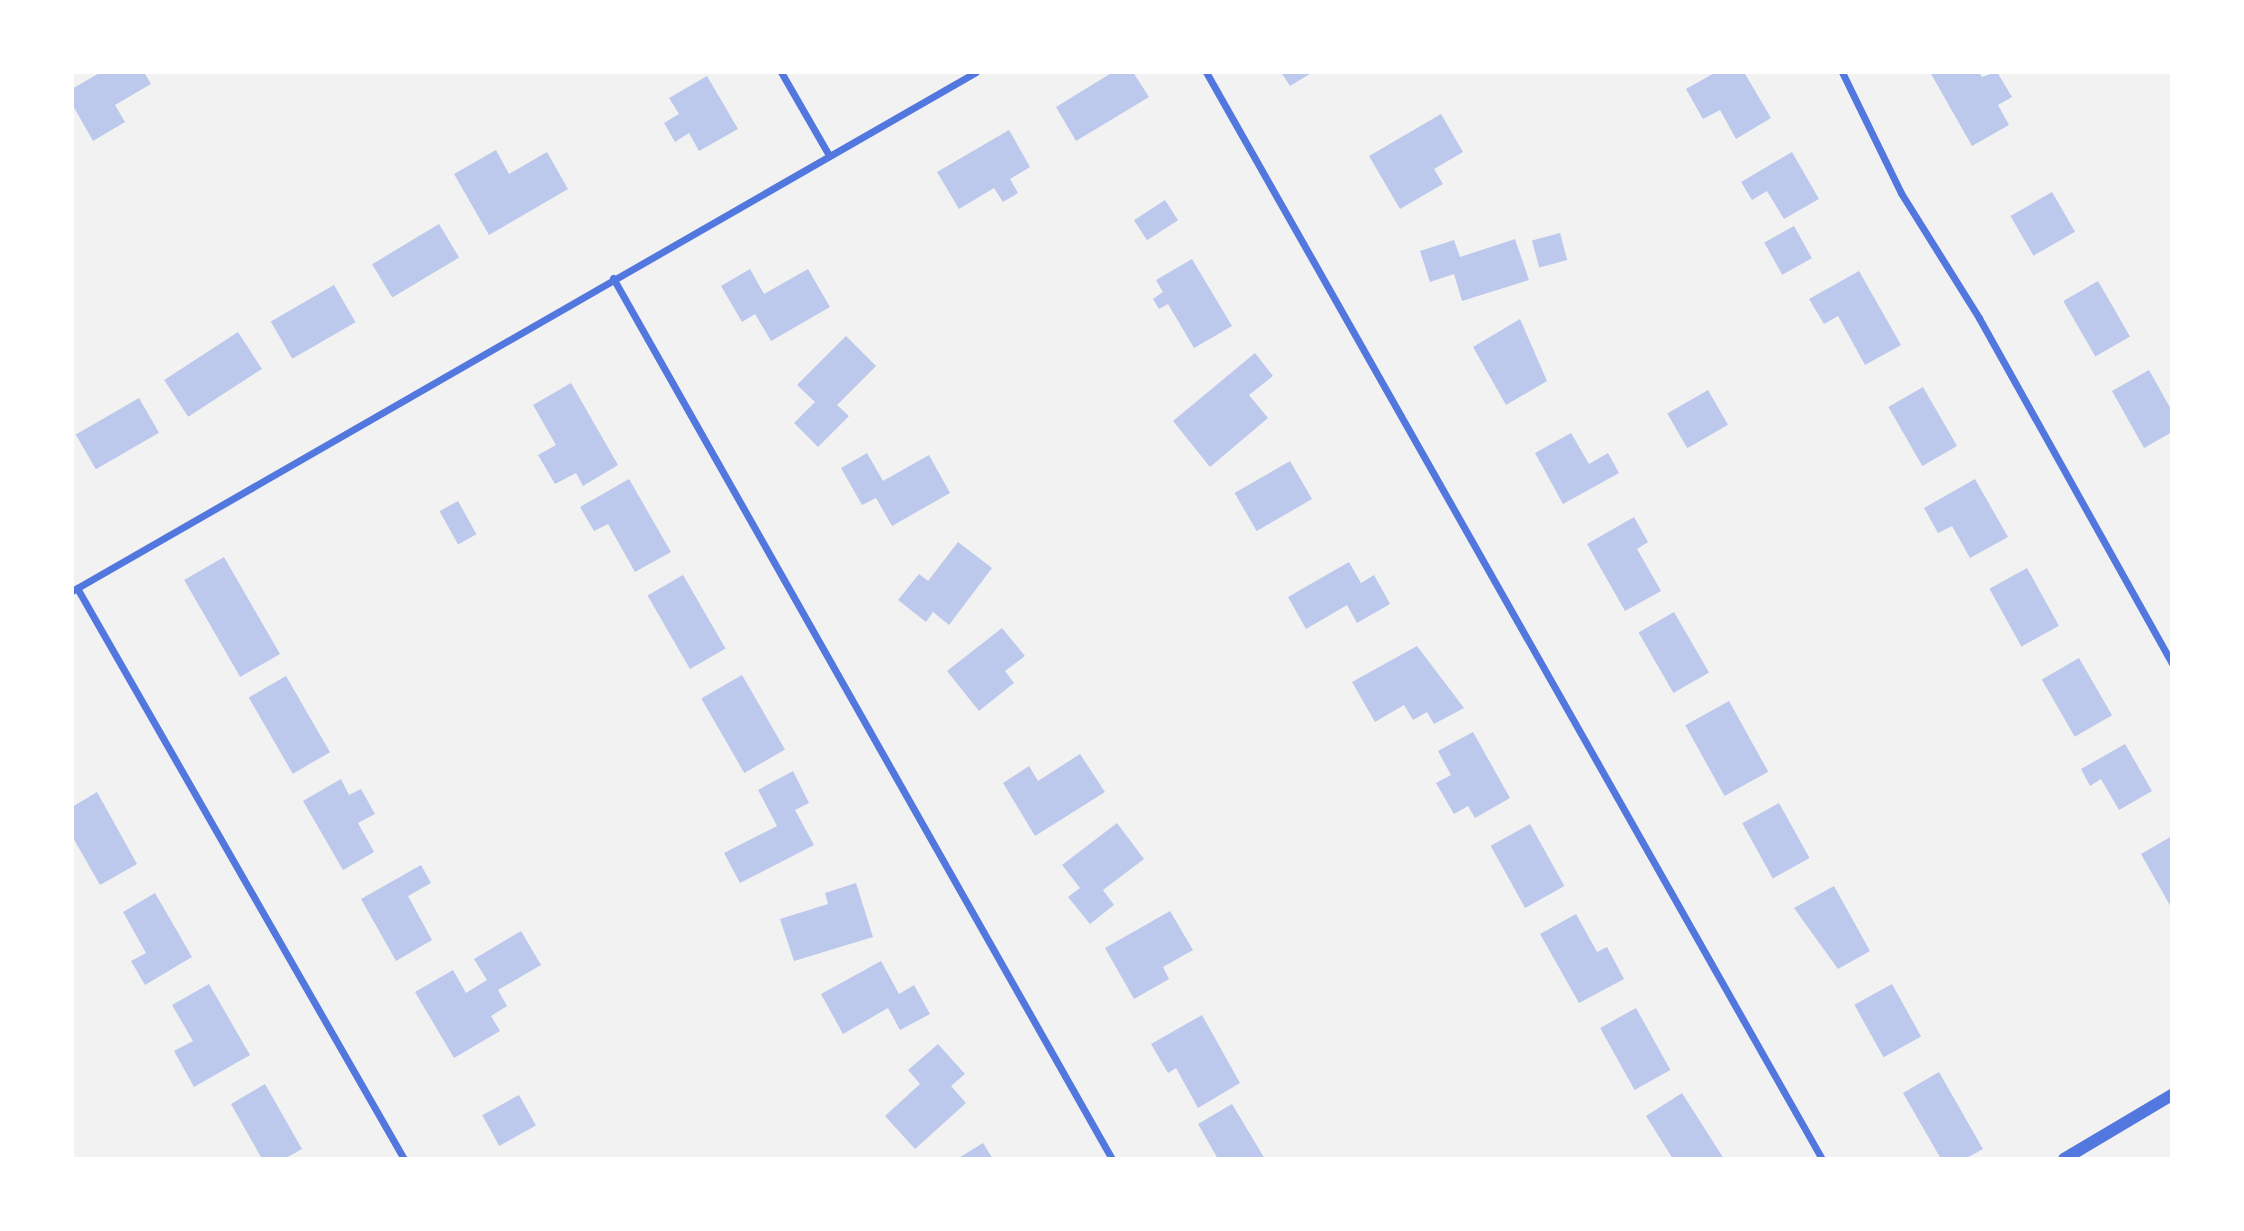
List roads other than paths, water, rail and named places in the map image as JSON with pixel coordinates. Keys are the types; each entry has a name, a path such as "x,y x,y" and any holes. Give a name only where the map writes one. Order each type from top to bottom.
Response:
{"street":[{"path":"781,72 829,155"},
{"path":"404,1159 74,589 976,72"},
{"path":"1206,72 1822,1159"},
{"path":"1842,72 1901,193 1979,318 2172,663"},
{"path":"613,278 1112,1159"},
{"path":"2064,1159 2172,1095"}]}
